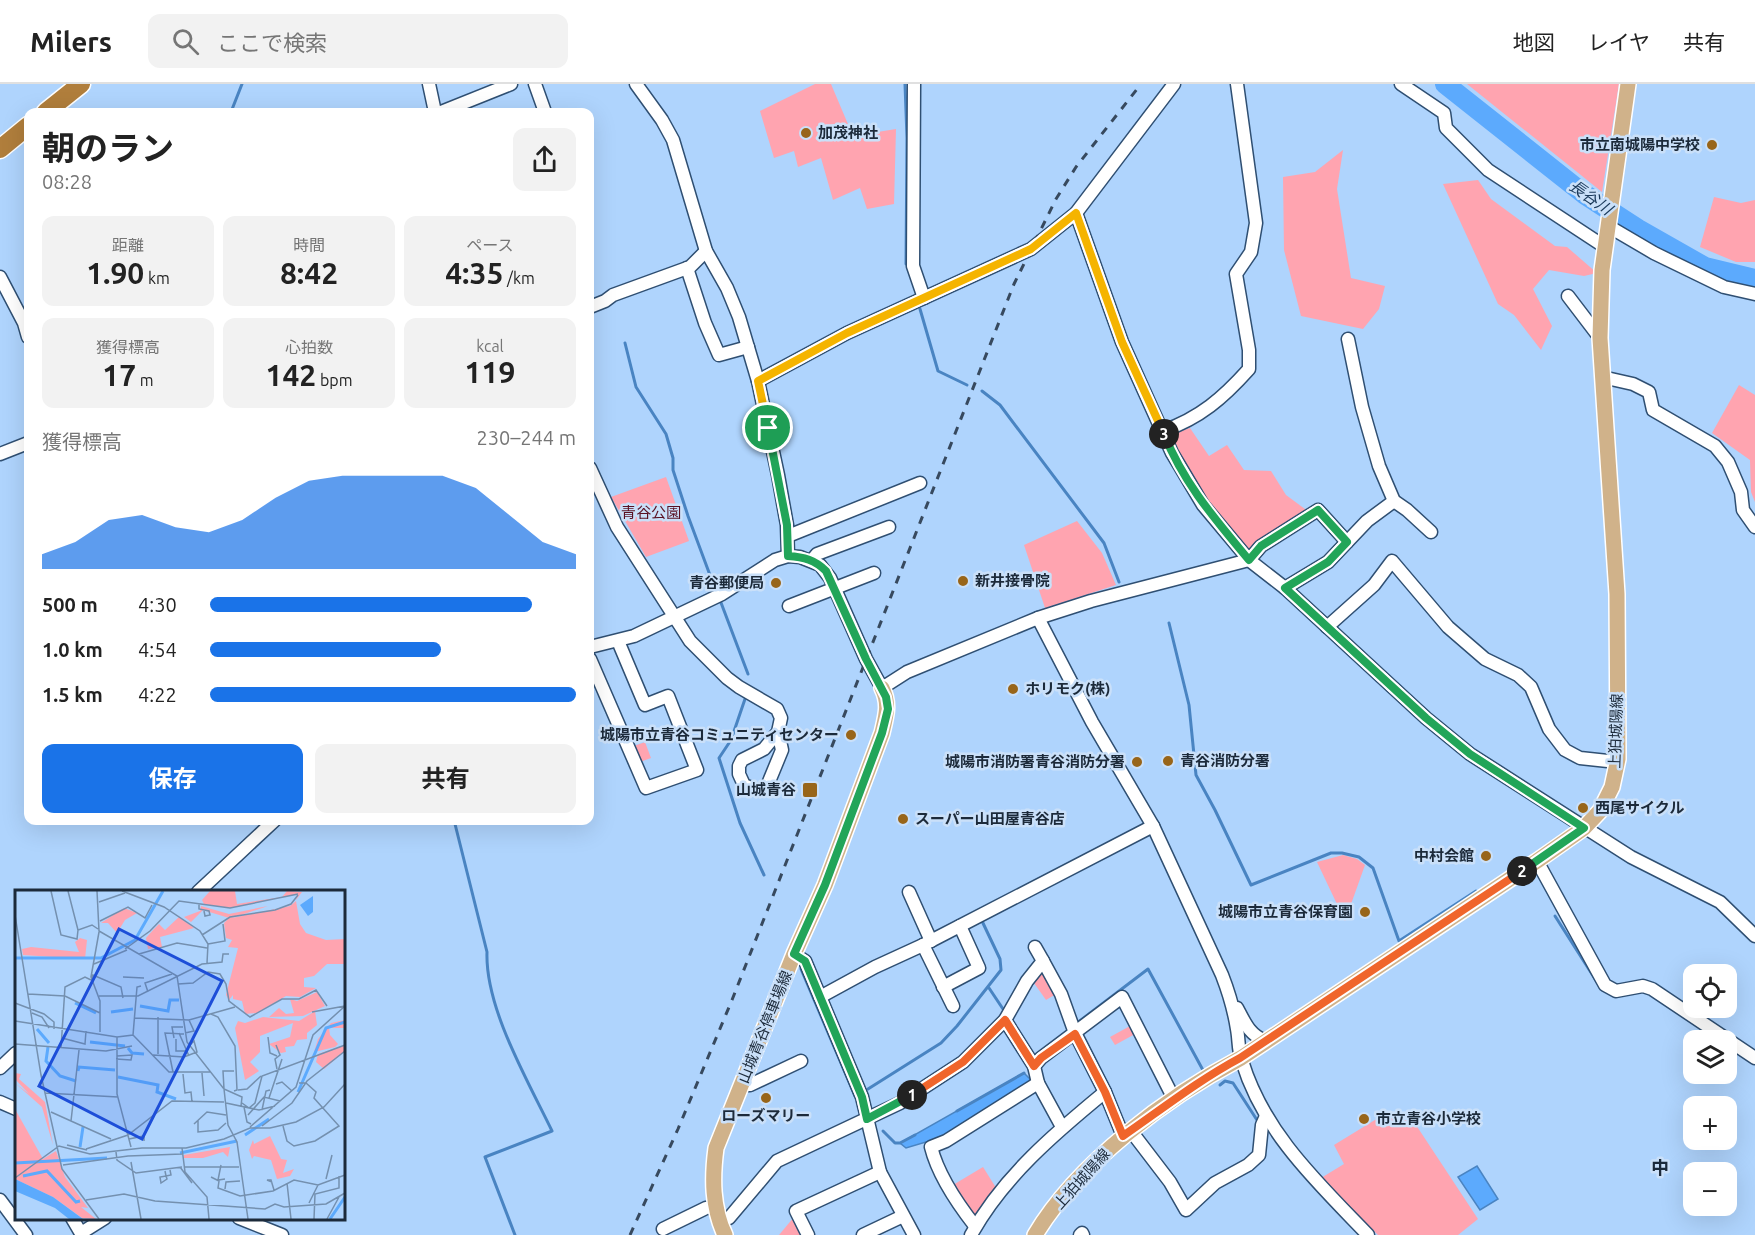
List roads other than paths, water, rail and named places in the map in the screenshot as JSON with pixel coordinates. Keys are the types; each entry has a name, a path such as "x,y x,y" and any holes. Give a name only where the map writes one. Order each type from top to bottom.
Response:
{"highway":[{"path":"50,108 81,84"},
{"path":"0,149 24,129"}],"main road":[{"name":"上狛城陽線","path":"1038,1234 1094,1162 1127,1134 1217,1070 1240,1058 1537,861 1584,828 1600,811 1612,787 1617,762 1617,594 1600,338 1602,270 1628,84"},
{"name":"山城青谷停車場線","path":"722,1229 715,1207 713,1172 716,1148 794,954 825,885 882,733 888,709 882,688"}],"street":[{"path":"429,84 434,108"},
{"path":"451,108 511,84"},
{"path":"535,84 544,108"},
{"path":"636,84 662,120 673,140 706,251 727,288 748,347 758,381 778,475 788,536 788,556"},
{"path":"914,84 913,273 924,298"},
{"path":"758,381 847,333 1031,249 1076,213 1173,84"},
{"path":"1163,431 1187,422 1204,411 1249,369 1249,350 1236,274 1251,252 1257,223 1237,84"},
{"path":"1401,84 1444,113 1446,128 1488,170 1605,247"},
{"path":"1076,213 1122,342 1172,453 1203,505 1249,560 1285,588 1426,718 1470,754 1631,857 1720,902 1755,936"},
{"path":"1608,222 1654,253 1724,287 1755,294"},
{"path":"594,305 613,295 687,268 706,251"},
{"path":"687,268 719,355 748,347"},
{"path":"0,277 24,323"},
{"path":"1568,296 1600,338"},
{"path":"1348,339 1362,407 1379,466 1394,501 1431,532"},
{"path":"1602,378 1633,384 1649,392 1653,410 1715,446 1728,462 1741,492 1743,510 1755,527"},
{"path":"0,454 24,445"},
{"path":"594,477 617,527 690,641 727,678 777,709 781,718 778,732 782,750 768,784 763,790 744,785 739,774 742,760 764,749 778,732"},
{"path":"788,536 920,483"},
{"path":"1285,588 1328,562 1367,521 1394,501"},
{"path":"594,646 634,636 718,596 775,560 788,556 805,558 812,560 826,571 866,659 882,688 906,672 1038,618 1091,601 1249,560 1261,546 1318,510 1347,542"},
{"path":"812,560 817,554 889,527"},
{"path":"1327,627 1374,585 1392,561 1448,627 1485,659 1518,675 1531,687 1549,729 1565,750 1580,758 1617,762"},
{"path":"789,606 874,573"},
{"path":"1038,618 1092,722 1153,826 1229,993 1249,1031 1265,1041"},
{"path":"594,668 646,788 697,770 668,696 645,705 618,641"},
{"path":"199,890 262,825"},
{"path":"820,997 1153,826"},
{"path":"1537,861 1605,985 1616,991 1643,986 1652,989 1755,1058"},
{"path":"909,892 953,1006"},
{"path":"944,987 979,968 960,926"},
{"path":"1035,947 1061,994 1075,1034 1127,1134 1170,1182 1186,1210 1215,1183 1248,1165 1259,1155 1262,1125 1266,1116"},
{"path":"794,954 805,961 862,1097 880,1172 914,1235"},
{"path":"722,1229 777,1161 900,1103 963,1062 1005,1020 1028,981 1043,962"},
{"path":"1229,993 1240,1058 1251,1087 1266,1116 1302,1166 1368,1235"},
{"path":"1034,1066 1041,1058 1122,997 1174,1099"},
{"path":"1005,1020 1034,1066 1038,1083 1062,1127"},
{"path":"0,1068 15,1054"},
{"path":"742,1085 750,1085 801,1061"},
{"path":"1038,1083 946,1141 931,1147 934,1161 973,1231 1017,1172 1062,1127 1105,1092"},
{"path":"0,1102 15,1109"},
{"path":"808,1235 796,1211 880,1172"},
{"path":"0,1200 26,1235"},
{"path":"663,1229 706,1208 715,1207"},
{"path":"863,1235 903,1216"},
{"path":"73,1220 82,1234 102,1220"},
{"path":"244,1220 282,1235"}],"water":[{"path":"1024,1073 1031,1080 1029,1085 946,1136 906,1148 900,1143"},
{"path":"1477,1166 1498,1199 1480,1210 1458,1177"}],"waterway":[{"path":"233,108 242,84"},
{"path":"905,84 906,264"},
{"name":"長谷川","path":"1445,84 1584,194 1638,229 1705,267 1755,279"},
{"path":"920,309 938,371 967,385"},
{"path":"625,343 636,387 666,434 673,458 673,470 717,594"},
{"path":"982,391 1000,405 1104,543 1119,582"},
{"path":"720,600 748,674"},
{"path":"1169,623 1189,705 1196,775 1251,885 1331,853 1359,857 1373,868 1399,941 1476,891"},
{"path":"745,699 731,740 719,758 740,823 764,875"},
{"path":"455,825 487,952 488,974 500,1020 520,1067 552,1131 485,1157 515,1235"},
{"path":"1555,916 1597,982"},
{"path":"868,1089 941,1043 1001,970 1000,959 982,921"},
{"path":"801,969 855,1096"},
{"path":"1077,1023 1148,969 1204,1072"},
{"path":"989,988 1005,1012"},
{"path":"1616,996 1632,993"},
{"path":"957,1111 1024,1073"},
{"path":"1220,1085 1225,1081 1233,1083 1257,1120"},
{"path":"883,1131 895,1143 900,1143 915,1135"}],"railway":[{"path":"630,1235 678,1129 732,1000 1014,284 1056,199 1076,167 1141,84"}],"place":[{"name":"加茂神社","path":"806,133"},
{"name":"市立南城陽中学校","path":"1712,145"},
{"name":"新井接骨院","path":"963,581"},
{"name":"青谷郵便局","path":"776,583"},
{"name":"ホリモク(株)","path":"1013,689"},
{"name":"城陽市立青谷コミュニティセンター","path":"851,735"},
{"name":"青谷消防分署","path":"1168,761"},
{"name":"城陽市消防署青谷消防分署","path":"1137,762"},
{"name":"山城青谷","path":"810,790"},
{"name":"西尾サイクル","path":"1583,808"},
{"name":"スーパー山田屋青谷店","path":"903,819"},
{"name":"中村会館","path":"1486,856"},
{"name":"城陽市立青谷保育園","path":"1365,912"},
{"name":"ローズマリー","path":"766,1098"},
{"name":"市立青谷小学校","path":"1364,1119"}],"district":[{"name":"中","path":"1660,1168"}],"park label":[{"name":"青谷公園","path":"651,513"}]}
